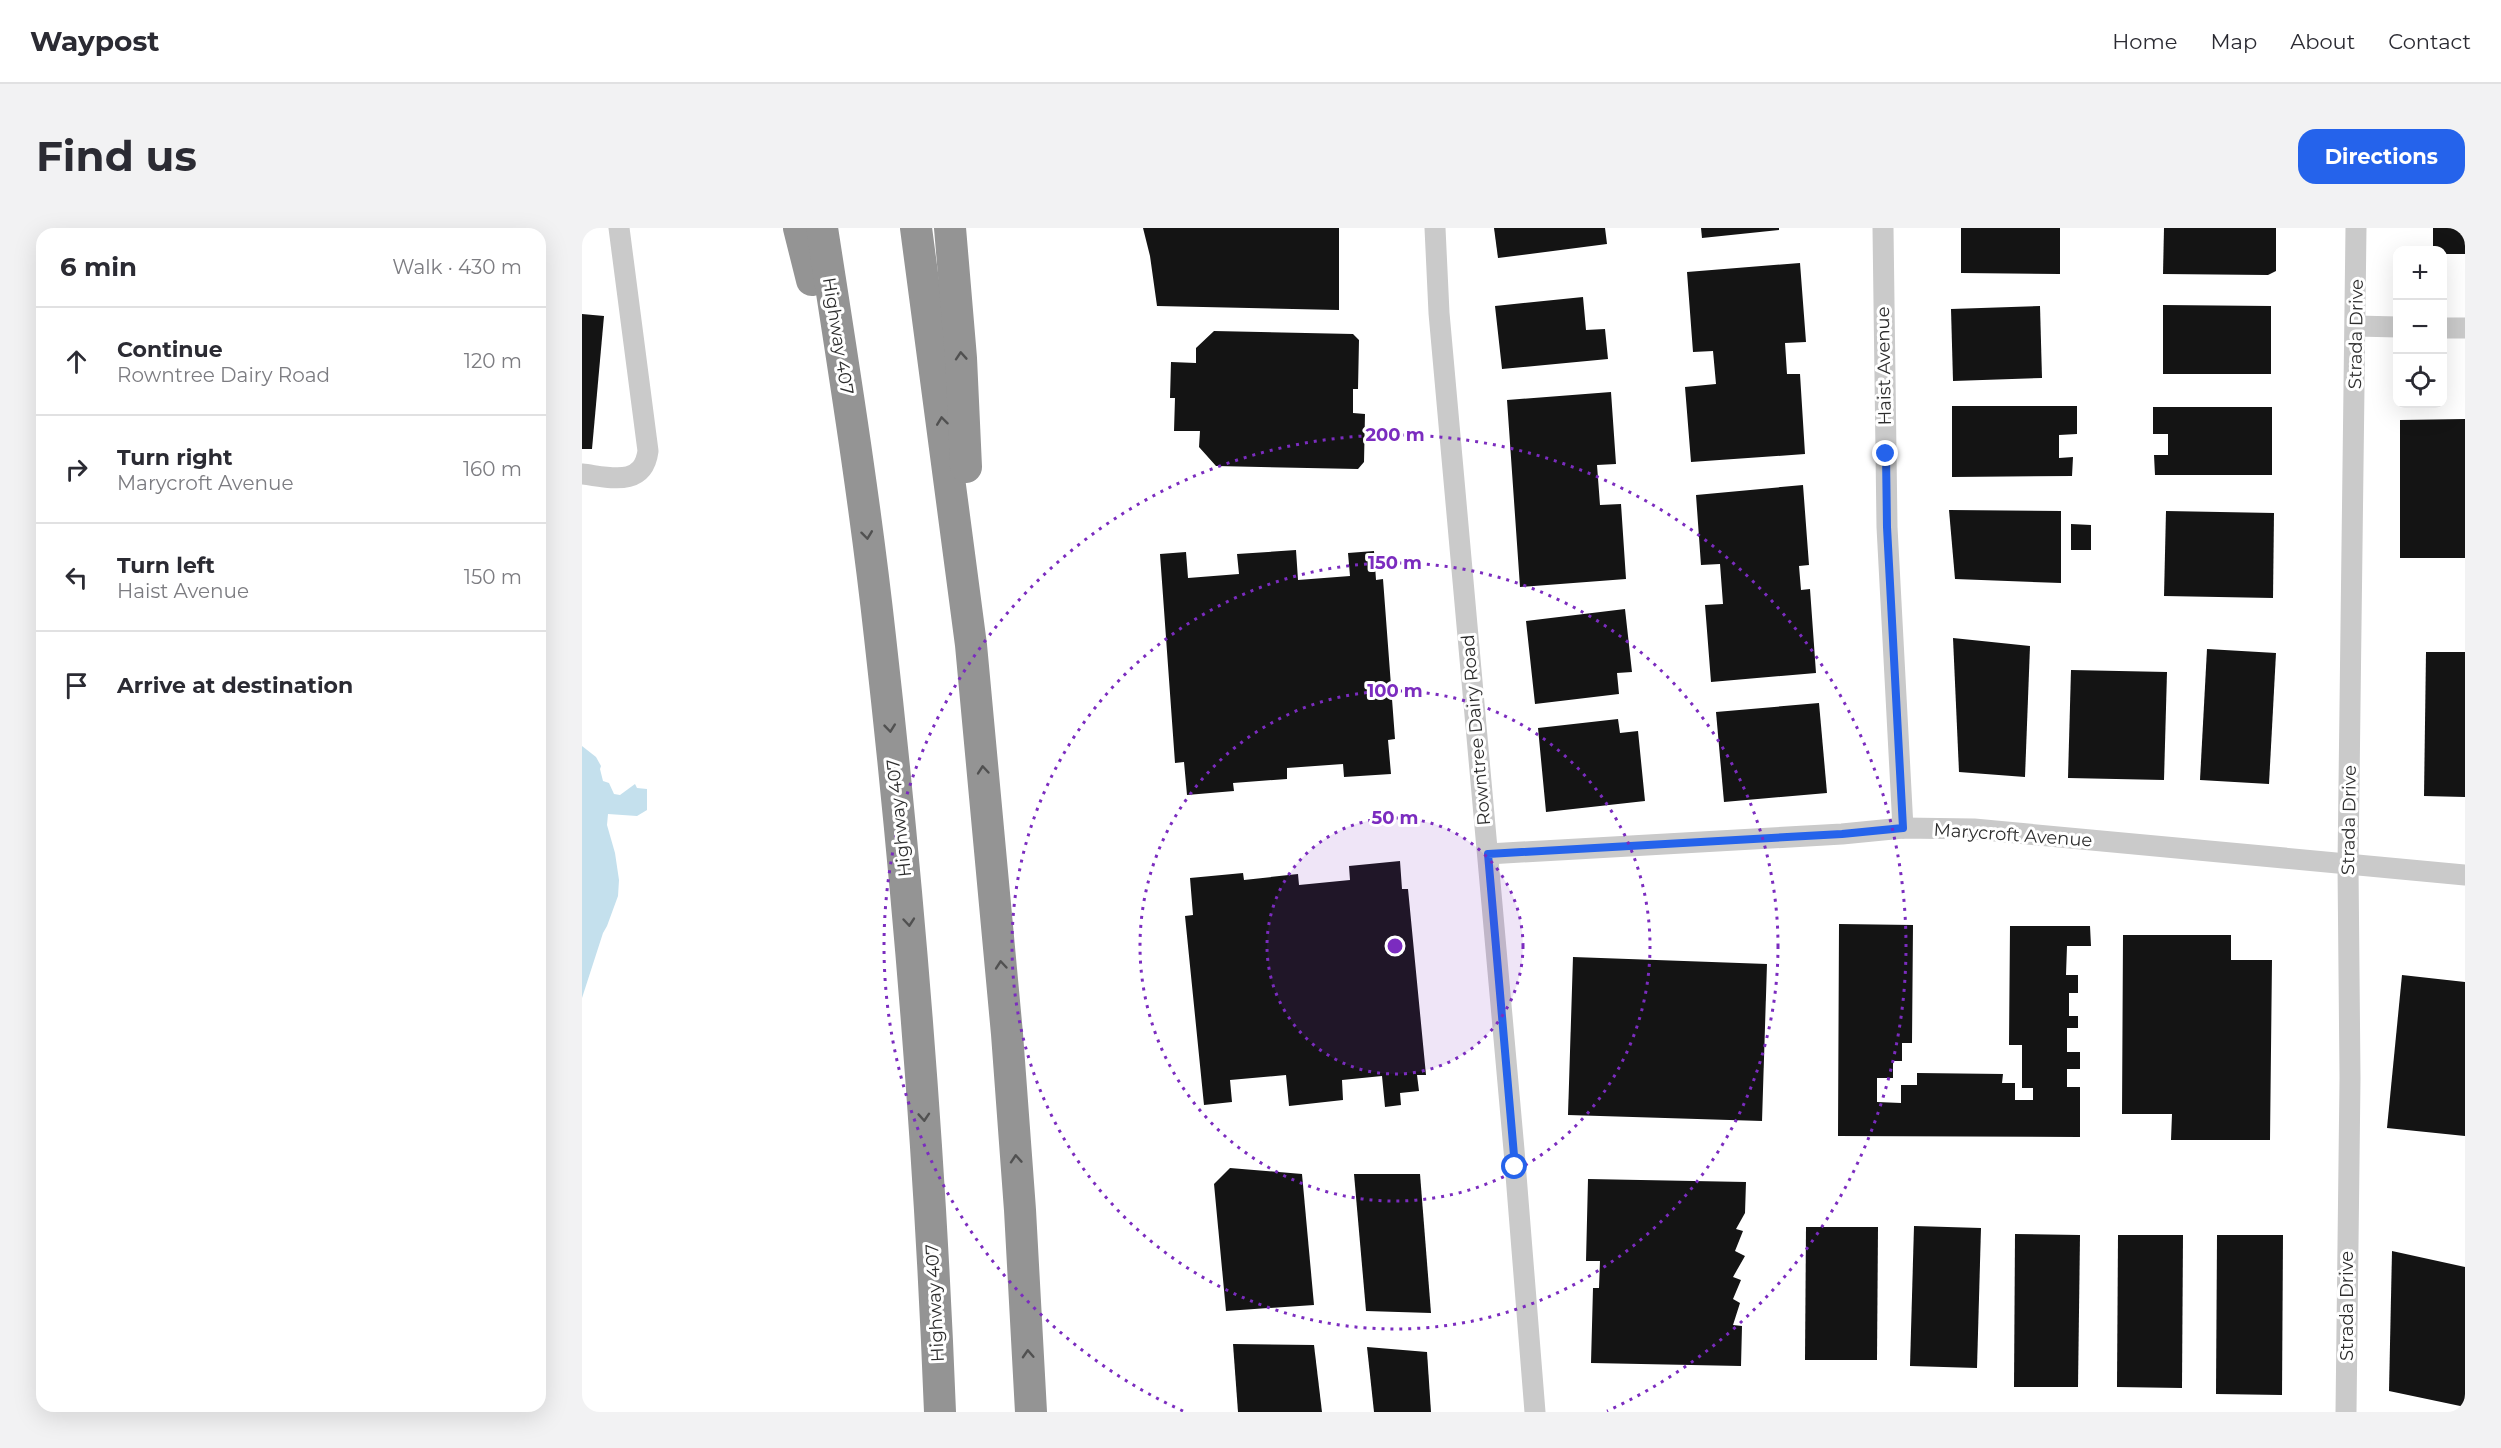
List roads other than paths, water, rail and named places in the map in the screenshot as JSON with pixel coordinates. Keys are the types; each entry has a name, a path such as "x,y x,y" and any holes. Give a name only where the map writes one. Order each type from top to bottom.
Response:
{"highway":[{"path":"799,228 860,477"},
{"name":"Highway 407","path":"822,228 860,477 880,635 913,970 940,1412"},
{"path":"915,228 971,645 1007,1034 1020,1210 1031,1412"},
{"path":"950,228 962,369 971,645"}],"street":[{"path":"582,474 628,478 639,472 647,462 647,433 619,228"},
{"name":"Rowntree Dairy Road","path":"1435,228 1439,313 1535,1412"},
{"name":"Haist Avenue","path":"1883,228 1887,527 1903,828"},
{"name":"Strada Drive","path":"2346,1412 2350,1078 2348,865 2356,228"},
{"path":"2356,326 2393,327"},
{"path":"2447,328 2465,328"},
{"name":"Marycroft Avenue","path":"1488,854 1842,834 1903,828 1974,830 2465,875"}],"water":[{"path":"582,746 596,757 601,766 603,781 609,783 614,794 620,795 635,784 637,788 647,789 647,810 637,816 608,814 607,825 615,853 619,880 618,896 603,933 582,998"}]}
